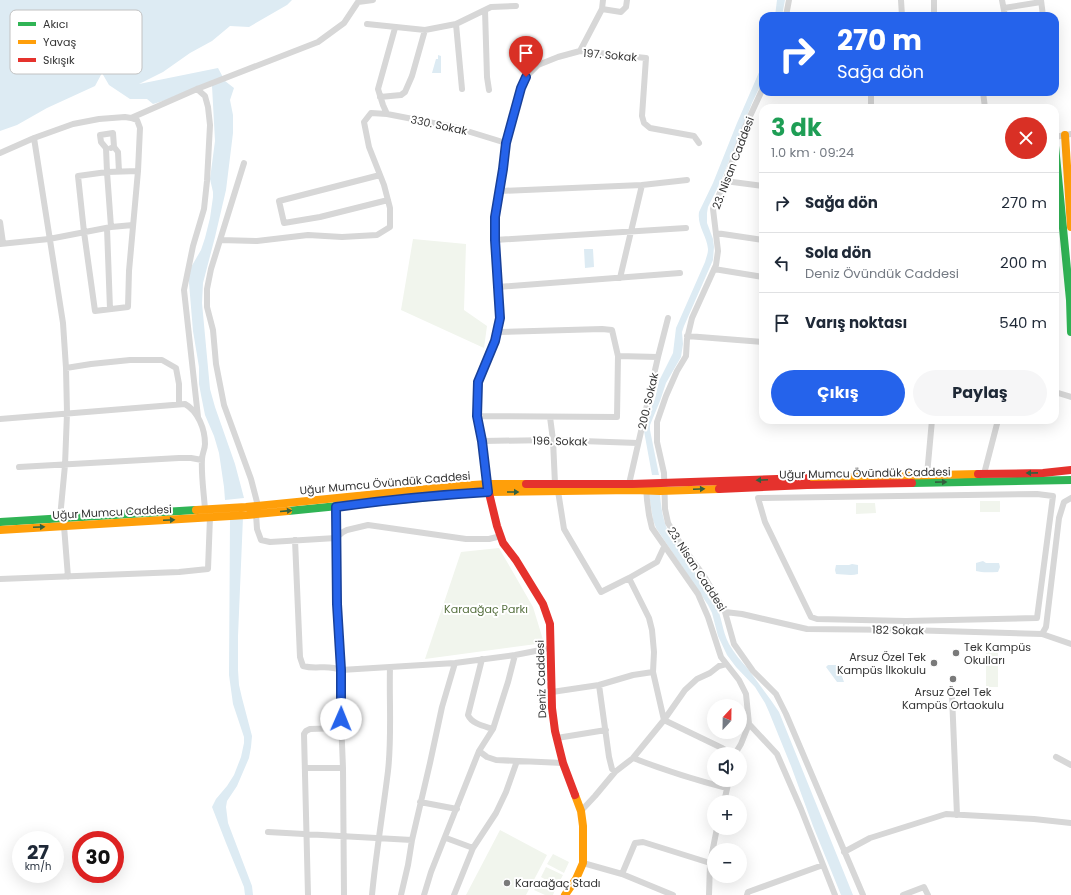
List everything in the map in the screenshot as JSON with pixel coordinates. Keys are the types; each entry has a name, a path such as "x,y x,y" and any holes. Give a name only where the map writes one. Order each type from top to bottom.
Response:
{"street":[{"path":"131,118 197,89 318,42 344,23 358,2 373,0"},
{"path":"580,51 602,9 603,0"},
{"path":"602,9 621,12 626,7 627,0"},
{"path":"787,12 789,0"},
{"path":"901,0 902,12"},
{"path":"934,0 934,12"},
{"path":"1002,0 1004,12"},
{"path":"1004,8 1041,1 1042,12"},
{"path":"367,24 425,30 456,24 492,7 516,6"},
{"path":"484,10 487,78 489,90"},
{"path":"456,24 462,89"},
{"path":"387,114 378,89 395,28"},
{"path":"380,97 401,95 405,92 412,76 425,30"},
{"name":"197. Sokak","path":"506,143 521,88 526,77 538,65 558,57 580,51 646,58 642,116 644,123 650,128 694,136 699,143"},
{"path":"197,89 204,96 208,107 210,125 207,181 204,209 193,246 184,290 198,417 205,444 202,460 205,510"},
{"name":"23. Nisan Caddesi","path":"759,96 745,127 713,209 718,251 716,265 692,318 687,336 686,356 677,371 666,396 657,422 657,442 664,473 655,487 665,509 668,523 682,546 704,576 725,612 734,644 753,671 776,694 786,714 862,895"},
{"name":"330. Sokak","path":"380,175 369,147 364,122 371,113 387,114 454,127 506,143"},
{"path":"0,153 34,138 73,124 99,119 125,117 136,120 140,128 138,171 129,271 128,307 95,311 78,176 107,172 138,171"},
{"path":"110,309 106,148 101,142 100,135 113,133 114,148 118,152 119,172"},
{"path":"1068,134 1071,227"},
{"path":"34,138 63,323 67,413 65,465 60,518"},
{"path":"488,488 477,416 478,382 495,341 500,318 495,217 506,143"},
{"path":"106,148 114,148"},
{"path":"244,163 211,268 207,289 207,307 213,330 216,364 224,404 251,479 257,510 257,529 261,540 270,542 336,538 347,530 368,525 466,539 489,539 501,536"},
{"path":"220,240 257,241 308,235 342,237 377,235 390,227 390,208 388,200 384,185 380,175 279,201 284,223 320,217 388,200"},
{"path":"500,191 642,185 688,180"},
{"path":"725,181 759,185"},
{"path":"620,278 642,185"},
{"path":"1059,186 1070,300 1071,332"},
{"path":"0,222 1,244 50,239 109,227 133,225"},
{"path":"495,240 686,228"},
{"path":"716,233 759,239"},
{"path":"714,269 759,276"},
{"path":"498,287 680,273"},
{"name":"200. Sokak","path":"628,484 668,318"},
{"path":"477,416 617,418 618,356 612,330 497,332"},
{"path":"687,336 759,342"},
{"path":"618,356 658,357"},
{"path":"66,368 130,360 162,360 176,368 179,384 179,404"},
{"path":"1059,393 1071,397"},
{"path":"0,419 179,404 190,406 198,417"},
{"path":"550,417 556,488 564,529 601,592 656,562 664,547"},
{"path":"927,475 932,424"},
{"path":"984,474 997,424"},
{"name":"196. Sokak","path":"482,441 553,440 638,443"},
{"path":"19,467 179,458 202,460"},
{"name":"Uğur Mumcu Övündük Caddesi","path":"225,512 257,510 450,487 634,490 655,487 927,475 1043,473 1071,470"},
{"name":"Uğur Mumcu Övündük Caddesi","path":"556,488 628,484 655,487 1071,480"},
{"path":"655,487 647,500 652,528 698,594 708,617 721,656 739,680 746,694 749,724 739,747"},
{"name":"Uğur Mumcu Övündük Caddesi","path":"257,510 336,507 488,488"},
{"name":"Deniz Caddesi","path":"488,488 497,526 503,543 516,560 543,604 550,624 552,708 563,763 581,811 583,826 583,863 567,894"},
{"path":"1037,494 1053,496 1037,618 906,621 817,619 811,617 765,522 758,498 1037,494"},
{"path":"1042,634 1046,627 1059,518 1064,502 1071,498"},
{"path":"336,507 337,604 341,670 344,895"},
{"name":"Uğur Mumcu Caddesi","path":"0,522 205,510 225,512"},
{"name":"Uğur Mumcu Caddesi","path":"0,530 210,517 225,512"},
{"path":"0,579 179,572 208,569 210,517"},
{"path":"64,526 68,577"},
{"path":"296,540 300,659 303,666 326,666 341,670 455,663 515,655 551,648"},
{"path":"629,578 649,618 652,630 654,652 653,672 664,720"},
{"name":"182 Sokak","path":"725,612 807,629 1042,634 1071,644"},
{"path":"906,621 906,630"},
{"path":"424,895 431,872 480,751 493,729 515,655"},
{"path":"482,660 468,715 469,718 475,723 493,729"},
{"path":"401,895 420,802 426,782 442,707 455,663"},
{"path":"581,811 596,796 614,772 633,758 664,720 685,690 697,679 710,674 718,666 726,664"},
{"path":"372,895 378,838 388,770 391,728 389,700 390,667"},
{"path":"552,692 600,685 633,675 653,672"},
{"path":"600,685 609,757 614,772"},
{"path":"952,696 957,815"},
{"path":"664,720 720,747"},
{"path":"749,724 777,754 801,809 835,895"},
{"path":"308,895 304,734 310,729 341,728"},
{"path":"557,738 606,730"},
{"path":"480,751 487,757 496,760 563,763"},
{"path":"1056,757 1071,765"},
{"path":"633,758 654,766 727,788 726,795"},
{"path":"454,895 473,848 496,813 512,778 517,762"},
{"path":"305,768 343,768"},
{"path":"420,802 457,809"},
{"path":"844,852 870,838 946,814 1034,819 1071,823"},
{"path":"268,832 412,840"},
{"path":"446,838 473,848"},
{"path":"622,874 635,843 643,842 707,862"},
{"path":"583,863 622,874 673,895"},
{"path":"747,895 748,892 823,865"},
{"path":"709,883 709,895"},
{"path":"903,895 924,887 928,895"}],"green space":[{"path":"413,239 466,244 464,310 487,326 484,348 401,310"},
{"path":"980,501 1000,501 1000,512 980,512"},
{"path":"856,503 875,503 876,513 856,514"},
{"name":"Karaağaç Parkı","path":"499,548 533,607 544,643 425,659 461,552"},
{"path":"986,644 998,644 998,687 986,687"},
{"path":"500,830 547,855 526,895 466,895"},
{"path":"553,854 569,862 564,873 547,864"},
{"path":"546,867 563,875 557,886 541,877"},
{"path":"540,879 556,887 553,895 545,895 534,890"}],"shaded area":[{"path":"0,0 292,0 287,5 249,27 230,26 212,41 190,53 163,72 139,84 218,68 225,81 234,88 230,100 233,115 233,133 226,190 203,283 202,303 210,389 235,464 244,498 225,500 219,453 205,415 199,384 199,367 193,331 188,276 190,269 201,250 205,238 213,197 210,179 215,141 212,86 153,104 147,99 130,99 109,85 103,74 142,74 142,10 10,10 10,74 101,74 95,86 47,108 17,125 0,131"},
{"path":"777,0 785,0 783,12 776,12"},
{"path":"438,55 441,56 441,73 432,73 436,59 438,59"},
{"path":"759,72 759,88 721,181 708,207 707,223 713,239 713,260 682,332 683,344 681,357 666,383 650,425 659,475 652,475 644,431 646,420 655,399 659,381 673,353 676,328 708,253 707,244 699,222 699,212 713,183"},
{"path":"584,249 593,249 594,267 585,268"},
{"path":"649,494 660,494 665,524 669,533 715,603 729,644 779,712 853,895 841,895 765,703 755,687 727,655 718,636 712,613 708,605 656,528 653,520"},
{"path":"243,517 238,670 239,685 252,736 249,758 237,786 227,801 226,807 228,823 252,886 253,895 245,895 244,887 212,807 216,799 234,775 241,757 244,743 244,737 233,704 229,675 230,518"},
{"path":"983,561 986,563 999,563 1000,567 998,572 976,571 976,563"},
{"path":"836,565 858,565 858,574 836,574"},
{"path":"828,665 838,665 844,682 837,682 826,667"}],"traffic: fast":[{"path":"1059,187 1070,300 1071,332"},
{"path":"912,483 1071,480"},
{"path":"288,511 448,495"},
{"path":"0,522 196,510"}],"traffic: slow":[{"path":"1065,135 1071,227"},
{"path":"807,478 978,474"},
{"path":"196,510 246,507 458,486 526,484"},
{"path":"448,495 488,492 660,491 719,489"},
{"path":"0,530 247,515 288,511"},
{"path":"565,895 576,879 583,863 583,826 581,811 575,795"}],"traffic: jam":[{"path":"978,474 1043,473 1071,470"},
{"path":"526,484 632,484 807,478"},
{"path":"719,489 807,485 912,483"},
{"path":"488,489 497,526 503,543 516,560 543,604 550,624 552,708 555,731 563,763 575,795"}],"place":[{"name":"Tek Kampüs Okulları","path":"956,653"},
{"name":"Arsuz Özel Tek Kampüs İlkokulu","path":"934,663"},
{"name":"Arsuz Özel Tek Kampüs Ortaokulu","path":"953,679"},
{"name":"Karaağaç Stadı","path":"507,883"}],"route":[{"path":"341,719 341,670 337,604 336,507 443,495 488,492 482,441 477,416 478,382 495,341 500,318 495,217 506,143 521,88 526,77"}]}
